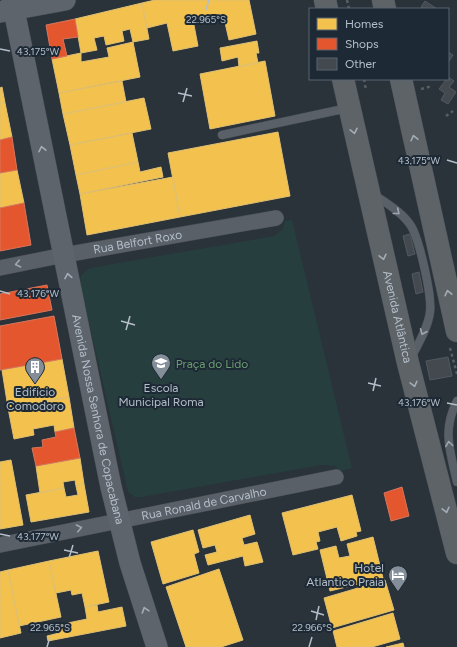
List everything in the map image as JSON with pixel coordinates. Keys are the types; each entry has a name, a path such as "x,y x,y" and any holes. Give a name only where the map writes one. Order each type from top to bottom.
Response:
{"highway":[{"name":"Avenida Atlântica","path":"342,80 366,188 408,363 457,554"},
{"path":"401,80 457,331"}],"main road":[{"path":"9,7 65,0"},
{"name":"Avenida Nossa Senhora de Copacabana","path":"9,7 64,255 119,520 130,563 157,647"}],"street":[{"name":"Rua Belfort Roxo","path":"0,268 64,255 276,218"},
{"name":"Rua Ronald de Carvalho","path":"0,545 336,477"}],"lane":[{"path":"222,135 349,108"},
{"path":"366,188 410,223 416,235 429,296 430,312 426,328 408,363"},
{"path":"457,401 447,430 448,445 457,482"}],"path":[{"path":"420,89 432,86"},
{"path":"446,116 453,110"}],"green space":[{"name":"Praça do Lido","path":"292,220 352,468 341,471 335,466 321,465 135,497 128,492 80,283 81,275 90,268 274,236 282,230 285,221"}],"building: Homes":[{"path":"155,0 249,0 256,34 229,40 223,14 193,20 198,46 173,51 167,23 147,28 142,3"},
{"path":"142,3 149,39 133,42 130,29 122,31 124,41 106,45 104,36 94,38 97,50 81,53 75,19"},
{"path":"257,41 259,53 256,53 258,63 239,67 238,57 222,61 220,48"},
{"path":"133,42 140,77 59,93 52,59 81,53 81,62 109,57 107,48"},
{"path":"265,61 275,116 210,129 200,74"},
{"path":"122,81 126,102 63,114 59,93"},
{"path":"2,87 5,103 0,104 0,88"},
{"path":"144,98 151,129 70,145 63,114"},
{"path":"5,103 12,137 0,140 0,104"},
{"path":"278,132 290,196 180,217 168,153"},
{"path":"132,133 138,162 76,175 70,145"},
{"path":"138,162 140,172 161,167 163,177 80,194 76,175"},
{"path":"17,170 24,203 0,208 0,173"},
{"path":"173,177 180,217 87,235 80,194"},
{"name":"Edificio Comodoro","path":"62,359 69,397 8,408 2,370"},
{"path":"69,397 74,428 55,432 54,425 33,429 34,435 14,439 8,408 29,405 30,409 48,405 47,401"},
{"path":"80,458 84,484 76,486 75,480 63,482 64,488 40,493 36,466"},
{"path":"11,460 23,525 0,529 0,462"},
{"path":"84,484 89,512 31,522 26,495 64,488 66,497 78,495 76,486"},
{"path":"352,495 361,531 356,532 357,536 341,541 337,527 318,532 320,541 316,542 318,549 293,555 282,513"},
{"path":"250,515 255,534 242,538 244,545 257,542 263,562 245,566 243,556 208,565 205,555 217,552 215,545 203,548 198,530"},
{"path":"193,530 199,552 194,554 199,573 163,584 151,542"},
{"path":"373,537 383,578 330,591 320,550 336,546 339,558 350,556 347,544"},
{"path":"98,551 109,602 85,607 82,593 72,595 71,590 56,593 49,561"},
{"path":"49,561 61,617 19,626 8,570"},
{"path":"219,569 243,640 221,647 186,647 166,587"},
{"path":"8,570 21,633 0,638 0,572"},
{"path":"385,580 394,610 332,628 324,598"},
{"path":"97,605 98,612 122,607 126,626 48,641 47,636 59,633 58,625 87,619 85,607"},
{"path":"393,613 400,639 372,647 337,647 333,631"},
{"path":"403,643 404,647 386,647"}],"building: Shops":[{"path":"75,19 78,37 63,39 67,56 52,59 46,25"},
{"path":"12,137 17,170 0,173 0,140"},
{"path":"24,203 31,245 0,251 0,208"},
{"path":"47,285 52,310 0,320 0,294"},
{"path":"54,316 62,359 0,370 0,326"},
{"path":"74,428 80,458 36,466 32,448 43,447 42,440 56,437 55,432"},
{"path":"402,487 409,516 391,521 384,493"}],"building: Other":[{"path":"425,1 436,8 423,8 421,7"},
{"path":"449,53 453,55 449,61"},
{"path":"449,78 454,81 449,87 456,92 448,104 441,100 445,93 439,89 446,80 449,80"},
{"path":"410,234 415,254 408,256 403,236"},
{"path":"419,272 423,292 416,294 412,274"},
{"path":"448,357 452,376 430,380 426,361"}],"place":[{"name":"Escola Municipal Roma","path":"161,380"},
{"name":"Edificio Comodoro","path":"35,384"},
{"name":"Hotel Atlantico Praia","path":"398,592"}]}
